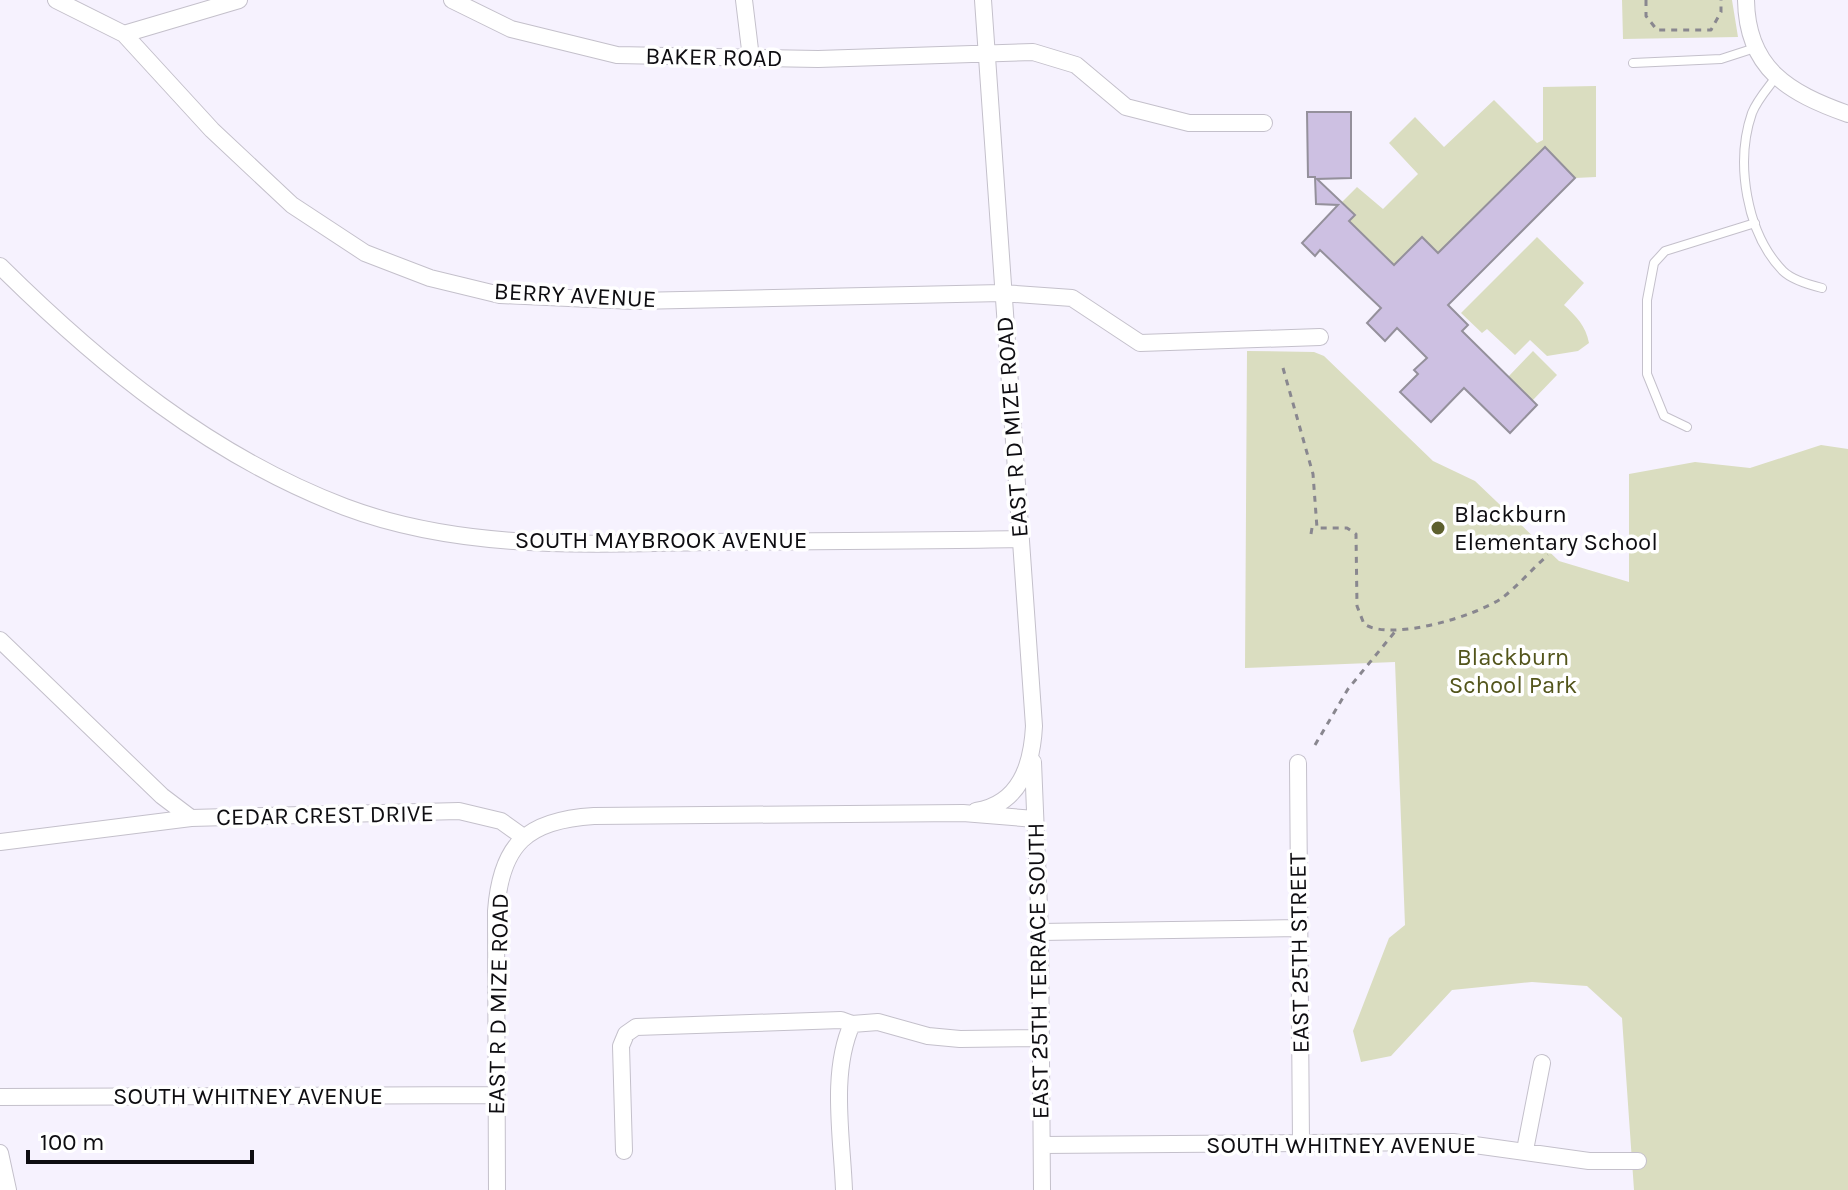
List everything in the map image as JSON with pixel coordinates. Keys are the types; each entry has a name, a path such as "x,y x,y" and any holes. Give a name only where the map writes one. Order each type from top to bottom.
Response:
{"street":[{"name":"BERRY AVENUE","path":"56,0 124,34 212,130 292,205 365,253 430,278 500,295 635,301 1002,293 1072,298 1140,343 1320,337"},
{"path":"124,34 239,0"},
{"name":"BAKER ROAD","path":"452,0 511,29 617,55 751,58 1033,52 1076,65 1126,107 1176,120 1264,123"},
{"path":"744,0 751,58"},
{"name":"EAST R D MIZE ROAD","path":"963,813 1000,804 1025,776 1033,753 1034,726 983,0"},
{"path":"1746,0 1750,36 1776,77 1816,103 1848,114"},
{"name":"SOUTH MAYBROOK AVENUE","path":"0,266 159,407 270,475 348,508 440,532 543,544 1020,539"},
{"name":"CEDAR CREST DRIVE","path":"0,640 162,796 191,818 459,811 501,821 522,836"},
{"name":"EAST 25TH TERRACE SOUTH","path":"1033,753 1040,932 1042,1190"},
{"name":"EAST 25TH STREET","path":"1298,763 1301,1143"},
{"name":"EAST R D MIZE ROAD","path":"497,1190 498,888 503,871 522,836 551,821 594,816 963,813 1035,819"},
{"path":"0,842 191,818"},
{"path":"1040,932 1298,928"},
{"path":"624,1151 621,1046 626,1034 636,1027 841,1020 852,1024 878,1022 928,1036 960,1039 1039,1038"},
{"path":"844,1190 840,1071 844,1041 852,1024"},
{"path":"1525,1150 1542,1063"},
{"name":"SOUTH WHITNEY AVENUE","path":"0,1097 496,1095"},
{"name":"SOUTH WHITNEY AVENUE","path":"1042,1145 1453,1142 1589,1161 1638,1161"},
{"path":"0,1153 8,1190"}],"lane":[{"path":"1633,63 1721,59 1755,48"},
{"path":"1776,77 1753,110 1746,137 1749,209 1765,245 1784,273 1822,288"},
{"path":"1687,427 1664,416 1647,374 1647,300 1654,263 1665,251 1755,223"}],"path":[{"path":"1646,0 1646,16 1657,30 1711,30 1721,12 1721,0"},
{"path":"1283,368 1313,474 1317,528"},
{"path":"1311,534 1312,528 1347,528 1356,534 1359,617 1370,628 1430,627 1501,599 1548,555"},
{"path":"1315,745 1348,689 1398,628"}],"green space":[{"path":"1622,0 1732,0 1738,37 1623,39"},
{"path":"1596,86 1596,177 1575,178 1545,147 1438,253 1422,237 1404,255 1423,293 1349,221 1355,215 1342,202 1357,187 1383,209 1418,174 1389,143 1415,117 1444,147 1494,100 1537,143 1543,140 1543,87"},
{"path":"1537,237 1584,283 1564,305 1580,322 1588,337 1589,343 1578,351 1547,356 1530,340 1515,355 1487,329 1482,333 1461,313"},
{"name":"Blackburn School Park","path":"1247,351 1314,352 1324,356 1433,461 1475,481 1559,561 1629,582 1629,474 1695,462 1750,468 1821,445 1848,449 1848,1190 1634,1190 1622,1018 1587,986 1532,982 1452,990 1391,1056 1361,1062 1353,1031 1389,938 1405,925 1395,662 1245,668"},
{"path":"1533,351 1557,375 1532,401 1508,377"}],"building":[{"name":"Blackburn Elementary School","path":"1307,112 1351,112 1351,178 1317,179 1355,215 1349,221 1394,265 1422,237 1438,253 1545,147 1575,178 1448,305 1468,325 1462,331 1537,405 1510,433 1464,388 1431,422 1400,392 1418,374 1414,370 1427,358 1397,328 1385,341 1367,323 1381,308 1320,250 1315,256 1302,243 1338,205 1316,204 1315,177 1308,177"}],"place":[{"name":"Blackburn Elementary School","path":"1438,528"}]}
